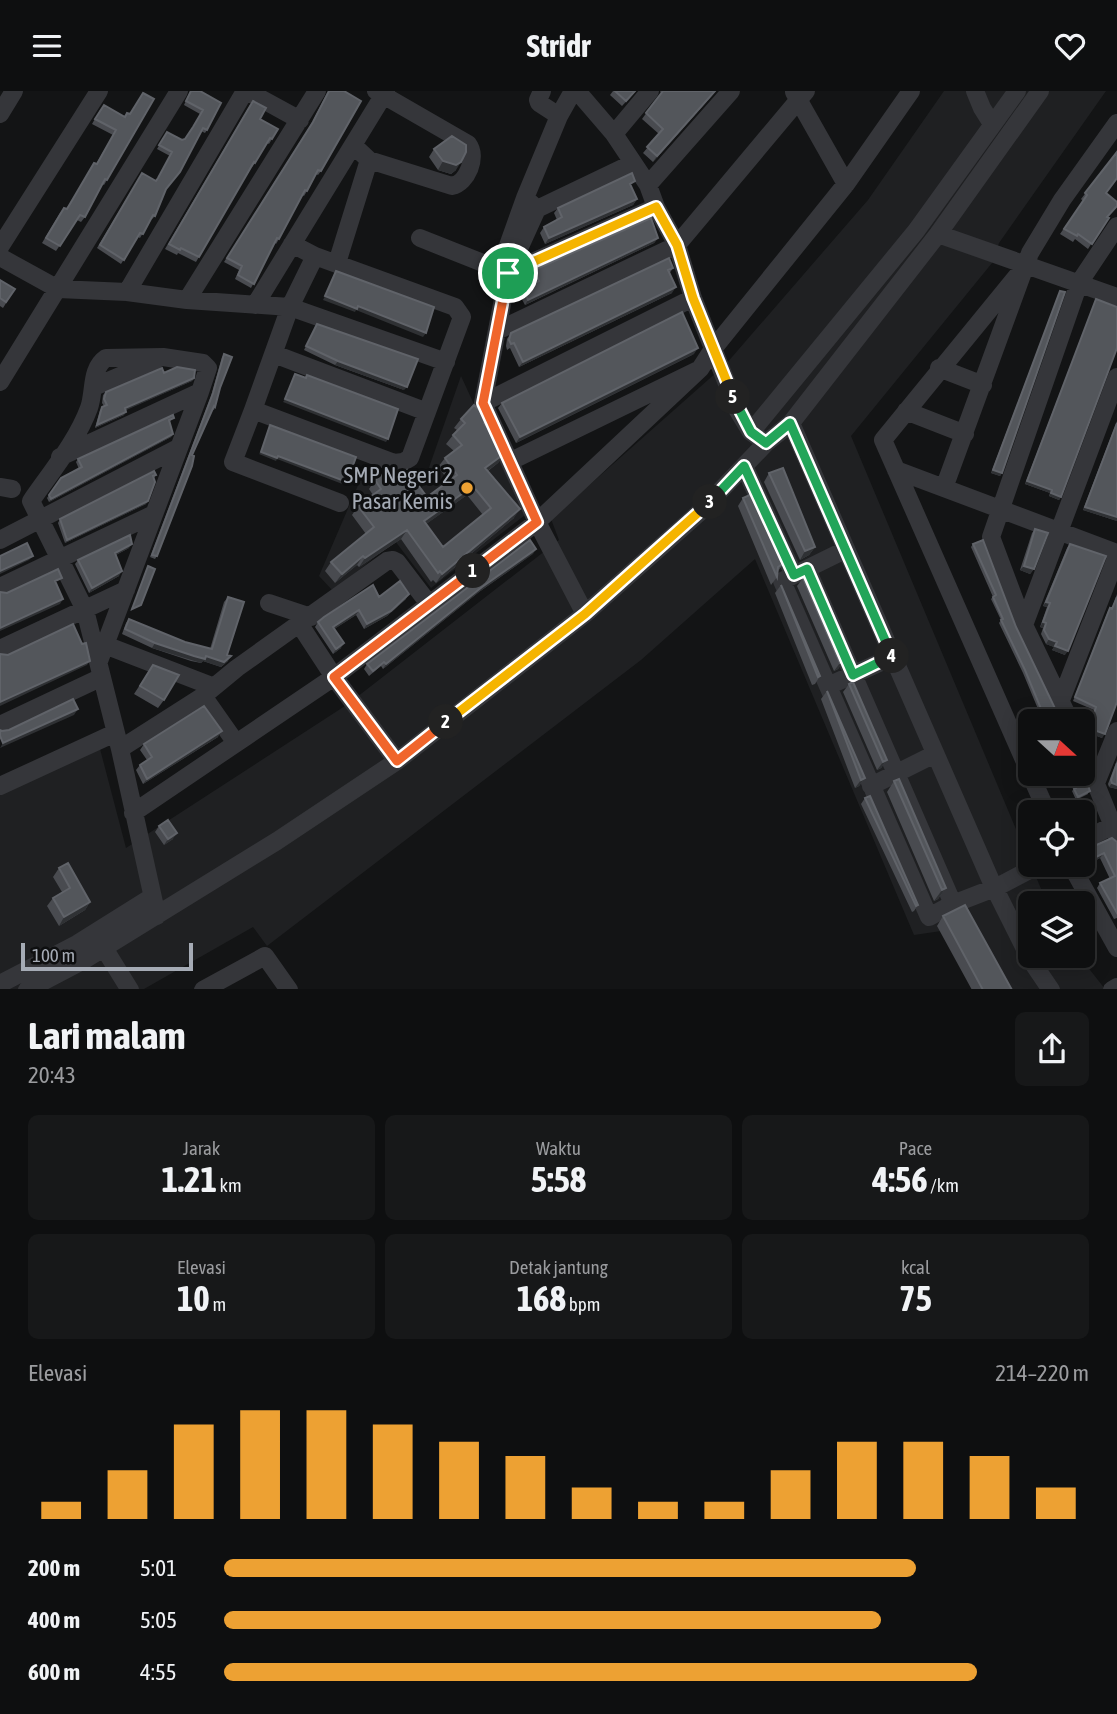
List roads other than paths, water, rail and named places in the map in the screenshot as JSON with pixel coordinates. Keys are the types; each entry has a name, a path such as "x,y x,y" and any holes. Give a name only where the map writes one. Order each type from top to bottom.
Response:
{"street":[{"path":"0,114 14,91"},
{"path":"0,381 179,91"},
{"path":"127,292 246,91 300,120"},
{"path":"187,300 317,91"},
{"path":"542,91 539,103 559,115"},
{"path":"585,614 537,522 483,403 497,331 504,272 531,203 559,115 575,91 614,134 648,185 656,207 677,245 693,298 737,409 751,432 766,443"},
{"path":"614,134 650,91"},
{"path":"648,185 731,91"},
{"path":"133,813 334,677 537,522 700,369 713,349 846,184 911,91"},
{"path":"975,91 992,124"},
{"path":"751,432 916,231 1017,91"},
{"path":"0,984 80,952 104,948 277,841 397,761 585,614 701,511 766,443 790,423 936,237 1040,91"},
{"path":"255,305 353,145 382,92 468,144 473,151 473,158 462,181 452,186 369,160 353,145"},
{"path":"0,247 92,94"},
{"path":"497,331 677,245 799,94 846,184"},
{"path":"944,488 1026,265 1062,200 1117,123"},
{"path":"337,263 369,160"},
{"path":"531,203 633,163"},
{"path":"420,238 504,272 656,207"},
{"path":"1065,709 1024,625 991,537 1079,283 1117,226"},
{"path":"916,231 1117,297"},
{"path":"253,410 394,463 403,462 410,458 461,324 462,317 458,310 315,256 292,244"},
{"path":"315,256 290,307 233,463 340,503"},
{"path":"0,257 58,289 127,292 187,300 290,307 446,362"},
{"path":"1026,265 939,368 883,440 1042,800"},
{"path":"483,403 693,298"},
{"path":"274,354 427,412"},
{"path":"0,725 102,661 200,392 207,366 163,357 106,358 99,363 83,423 31,501 85,610 102,661 157,916"},
{"path":"939,368 983,385"},
{"path":"511,461 700,369"},
{"path":"1024,625 1117,377"},
{"path":"61,457 200,392"},
{"path":"906,411 965,434"},
{"path":"790,423 991,881 997,887 1030,959 1051,989"},
{"path":"0,540 178,448"},
{"path":"744,466 853,675 953,904"},
{"path":"896,470 1117,554 1061,700"},
{"path":"0,587 154,514"},
{"path":"845,550 782,581 929,917 1018,876"},
{"path":"0,786 118,741 209,692 387,561 397,562 429,604"},
{"path":"0,649 126,590"},
{"path":"269,603 306,621 334,677 397,761"},
{"path":"828,686 892,657"},
{"path":"102,661 209,692 236,743"},
{"path":"1095,836 1115,828 1096,783 1117,731"},
{"path":"871,786 935,754"},
{"path":"1078,877 1117,948"},
{"path":"27,989 152,897"},
{"path":"104,948 130,989"},
{"path":"203,989 265,956 289,989"},
{"path":"1112,989 1117,987"}],"place":[{"name":"SMP Negeri 2 Pasar Kemis","path":"467,488"}]}
